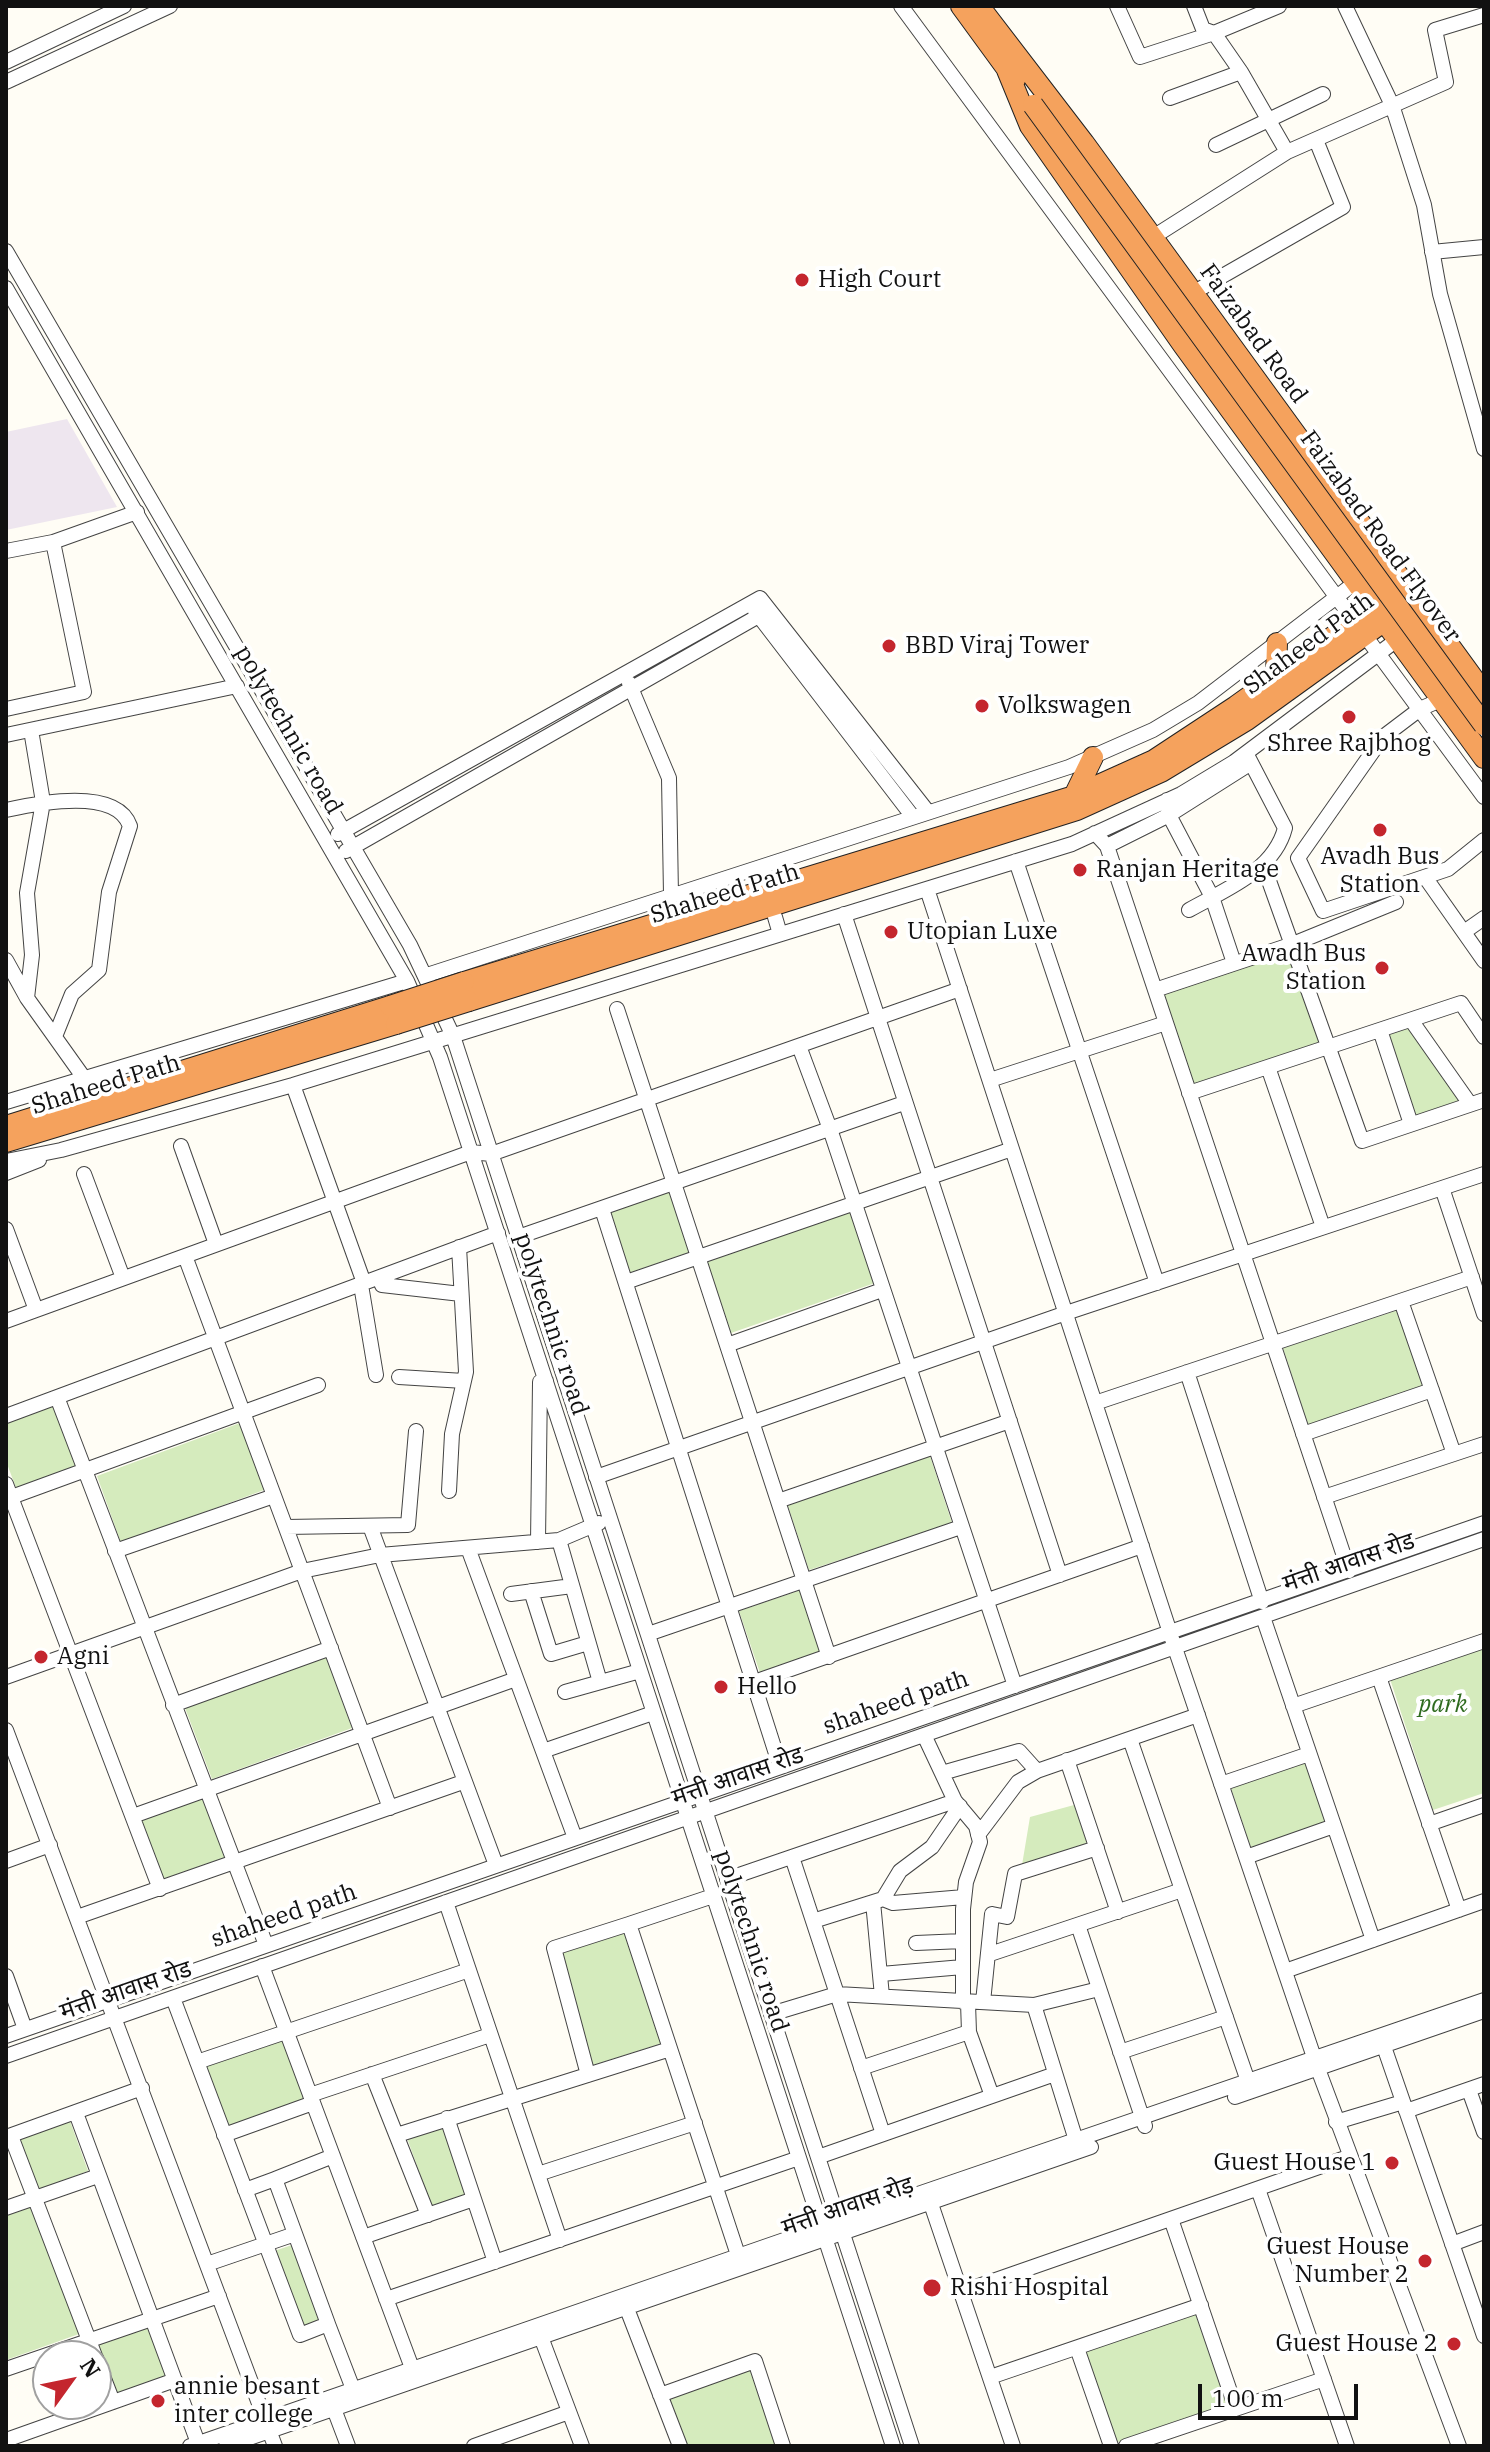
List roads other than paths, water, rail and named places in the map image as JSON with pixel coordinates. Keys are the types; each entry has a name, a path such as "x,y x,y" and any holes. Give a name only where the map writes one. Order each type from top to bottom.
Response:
{"highway":[{"path":"961,6 1007,70 1030,126 1484,758"},
{"name":"Faizabad Road","path":"984,9 1478,685"},
{"name":"Faizabad Road Flyover","path":"1007,70 1484,725"},
{"name":"Shaheed Path","path":"466,991 1077,810 1161,772 1247,720 1359,628 1379,614 1416,600"},
{"name":"Shaheed Path","path":"6,1142 1074,796 1154,760 1276,677 1359,628"},
{"path":"1276,677 1277,643"},
{"path":"1074,796 1093,757"},
{"name":"Shaheed Path","path":"6,1126 393,1015"}],"street":[{"path":"6,62 124,6"},
{"path":"6,82 170,6"},
{"path":"901,6 1484,797"},
{"path":"1117,6 1140,57 1214,33 1279,6"},
{"path":"1194,6 1203,29 1214,33 1241,72 1287,152"},
{"path":"1345,6 1392,105 1424,205 1432,252 1477,402 1484,449"},
{"path":"1150,239 1287,152 1446,82 1435,30 1484,15"},
{"path":"1170,98 1241,72"},
{"path":"1216,145 1323,94"},
{"path":"1191,294 1343,207 1316,140"},
{"path":"1432,252 1484,247"},
{"path":"6,251 427,975 453,1036 912,2446"},
{"name":"polytechnic road","path":"6,288 407,981 434,1042 893,2446"},
{"path":"6,551 53,542 137,512"},
{"path":"6,709 84,692 53,542"},
{"path":"427,975 671,895 761,873 913,817 1093,757 1153,730 1198,703 1386,559"},
{"path":"1107,846 1248,758 1398,639 1416,600"},
{"path":"336,858 629,683 759,610"},
{"path":"759,610 928,812"},
{"path":"759,610 913,817"},
{"path":"326,841 629,683"},
{"path":"629,683 669,778 671,895"},
{"path":"1478,685 1420,709 1383,737 1298,858 1323,911 1448,869 1484,840"},
{"path":"6,735 237,686"},
{"path":"254,715 271,704"},
{"path":"27,998 32,955 27,893 43,802 31,730"},
{"path":"1189,910 1280,850 1285,828 1248,758"},
{"path":"6,810 43,802 104,803 127,817 130,826 109,892 99,970 72,994 56,1034"},
{"path":"6,1161 61,1150 293,1085 1016,861 1138,814 1168,808"},
{"path":"1168,808 1212,897 1234,963"},
{"path":"1127,836 1138,814"},
{"path":"1095,833 1107,846 1349,1571"},
{"path":"1016,861 1157,1283"},
{"path":"1263,864 1331,1046 1362,1141 1477,1102 1411,1020"},
{"path":"1425,877 1484,961"},
{"path":"927,889 1173,1641 1316,2064 1348,2157 1459,2446"},
{"path":"1155,990 1293,944 1396,902"},
{"path":"844,914 1060,1575"},
{"path":"775,917 780,934"},
{"path":"1464,932 1484,918"},
{"path":"6,960 27,998 56,1034 84,1078"},
{"path":"6,1102 84,1078 201,1049 407,981"},
{"path":"6,1321 471,1152 491,1154 960,989"},
{"path":"1189,1093 1461,1003 1484,1037"},
{"path":"617,1009 829,1657"},
{"path":"990,1080 1166,1023"},
{"path":"1380,1030 1411,1124"},
{"path":"799,1046 830,1129 1015,1686"},
{"path":"1268,1067 1323,1227"},
{"path":"293,1085 362,1284 376,1375"},
{"path":"213,1088 218,1106"},
{"path":"518,1237 904,1103"},
{"path":"181,1146 216,1244"},
{"path":"626,1282 1012,1149"},
{"path":"6,1173 61,1150"},
{"path":"84,1174 123,1278"},
{"path":"596,1477 1066,1313 1484,1174"},
{"path":"1442,1188 1484,1314"},
{"path":"602,1209 780,1766"},
{"path":"6,1229 36,1310"},
{"path":"6,1416 498,1233"},
{"path":"449,1491 452,1434 464,1381 459,1247"},
{"path":"185,1256 390,1808"},
{"path":"1095,1403 1472,1277"},
{"path":"379,1278 382,1285 461,1294"},
{"path":"727,1345 882,1290"},
{"path":"1401,1301 1454,1454"},
{"path":"1187,1372 1293,1706 1373,1940"},
{"path":"399,1377 464,1381"},
{"path":"538,1542 540,1382 546,1381"},
{"path":"160,1889 8,1494 85,1471 318,1385"},
{"path":"1303,1434 1432,1390"},
{"path":"57,1397 266,1945"},
{"path":"778,1501 1010,1421"},
{"path":"286,1527 408,1525 416,1431"},
{"path":"1324,1497 1484,1444"},
{"path":"115,1551 274,1496"},
{"path":"6,1677 302,1571 380,1555 559,1540 592,1529 609,1515"},
{"name":"shaheed path","path":"6,2036 1015,1686 1173,1641 1262,1609 1349,1571 1484,1523"},
{"path":"370,1526 496,1865"},
{"path":"648,1634 961,1527"},
{"name":"मंत्ती आवास रोड","path":"1262,1609 1484,1539"},
{"path":"559,1540 600,1682"},
{"path":"754,1682 1142,1546"},
{"path":"468,1548 575,1838"},
{"path":"511,1594 572,1586"},
{"path":"531,1591 551,1654 588,1643"},
{"name":"मंत्ती आवास रोड","path":"6,2056 924,1735 1173,1641"},
{"path":"1293,1706 1484,1641"},
{"path":"173,1705 331,1648"},
{"path":"565,1692 640,1671"},
{"path":"1379,1677 1459,1910"},
{"path":"133,1816 516,1679"},
{"path":"543,1751 653,1713"},
{"path":"978,1835 1018,1782 1037,1771 1198,1715"},
{"path":"6,1730 275,2446"},
{"path":"924,1735 980,1842 964,1897 963,1967 972,2002"},
{"path":"1130,1739 1250,2087"},
{"path":"942,1773 1019,1751 1037,1771"},
{"path":"1221,1784 1309,1754"},
{"path":"1067,1760 1118,1912"},
{"path":"77,1917 463,1782"},
{"path":"727,1879 958,1804"},
{"path":"882,1996 878,1901 900,1871 932,1847 958,1804"},
{"path":"1429,1824 1484,1805"},
{"path":"1246,1857 1334,1826"},
{"path":"6,1861 50,1845"},
{"path":"992,2096 969,2032 972,2002 990,1954 992,1914 1007,1917 1015,1874 1097,1848"},
{"path":"792,1857 883,2134"},
{"path":"990,1954 1182,1890"},
{"path":"588,2075 554,1948 713,1896"},
{"path":"813,1921 878,1901 893,1903 964,1897"},
{"path":"1285,1971 1484,1901"},
{"path":"446,1902 560,2240"},
{"path":"629,1924 738,2255"},
{"path":"1078,1925 1144,2124"},
{"path":"916,1943 963,1941"},
{"path":"76,2113 175,2380 194,2445 267,2426 353,2389 414,2374 262,1966"},
{"path":"881,1974 963,1967"},
{"path":"197,2062 469,1970"},
{"path":"6,1976 25,2029"},
{"path":"771,2014 837,1994 1034,2005 1099,1989"},
{"path":"173,1998 300,2335 328,2324"},
{"path":"1484,2000 1382,2041 1452,2244 1479,2307 1484,2336"},
{"path":"1034,2005 1078,2147"},
{"name":"मंत्ती आवास रोड़","path":"226,2446 267,2426 334,2409 414,2374 840,2226 1382,2041 1484,2011"},
{"path":"1120,2052 1226,2017"},
{"path":"861,2068 969,2032"},
{"path":"224,2135 372,2074 490,2035"},
{"path":"397,2135 670,2049"},
{"path":"372,2074 428,2215"},
{"path":"818,2157 1055,2074"},
{"path":"1336,2122 1405,2107 1484,2084"},
{"path":"89,2340 9,2136 142,2088"},
{"path":"1469,2090 1484,2132"},
{"path":"447,2118 495,2262"},
{"path":"538,2174 695,2123"},
{"path":"245,2190 333,2156"},
{"path":"961,2292 1348,2157"},
{"path":"386,2299 799,2158"},
{"path":"6,2208 98,2176"},
{"path":"275,2179 353,2389"},
{"path":"1258,2189 1347,2446"},
{"path":"929,2197 1013,2446"},
{"path":"363,2237 474,2199"},
{"path":"1171,2219 1236,2409"},
{"path":"680,2446 624,2301 738,2255 823,2232"},
{"path":"1452,2244 1484,2232"},
{"path":"207,2264 295,2234"},
{"path":"92,2340 219,2296"},
{"path":"990,2377 1201,2305"},
{"path":"539,2331 582,2446"},
{"path":"1077,2348 1111,2446"},
{"path":"6,2369 32,2360"},
{"path":"660,2395 755,2361 783,2446"},
{"path":"1126,2446 1324,2379"},
{"path":"6,2440 175,2380"},
{"path":"334,2409 348,2446"},
{"path":"474,2446 498,2442 569,2412"}],"place":[{"name":"High Court","path":"802,280"},
{"name":"BBD Viraj Tower","path":"889,646"},
{"name":"Volkswagen","path":"982,706"},
{"name":"Shree Rajbhog","path":"1349,717"},
{"name":"Avadh Bus Station","path":"1380,830"},
{"name":"Ranjan Heritage","path":"1080,870"},
{"name":"Utopian Luxe","path":"891,932"},
{"name":"Awadh Bus Station","path":"1382,968"},
{"name":"Agni","path":"41,1657"},
{"name":"Hello","path":"721,1687"},
{"name":"Guest House 1","path":"1392,2163"},
{"name":"Guest House Number 2","path":"1425,2261"},
{"name":"Rishi Hospital","path":"932,2288"},
{"name":"Guest House 2","path":"1454,2344"},
{"name":"annie besant inter college","path":"158,2401"}],"park label":[{"name":"park","path":"1443,1705"}]}
